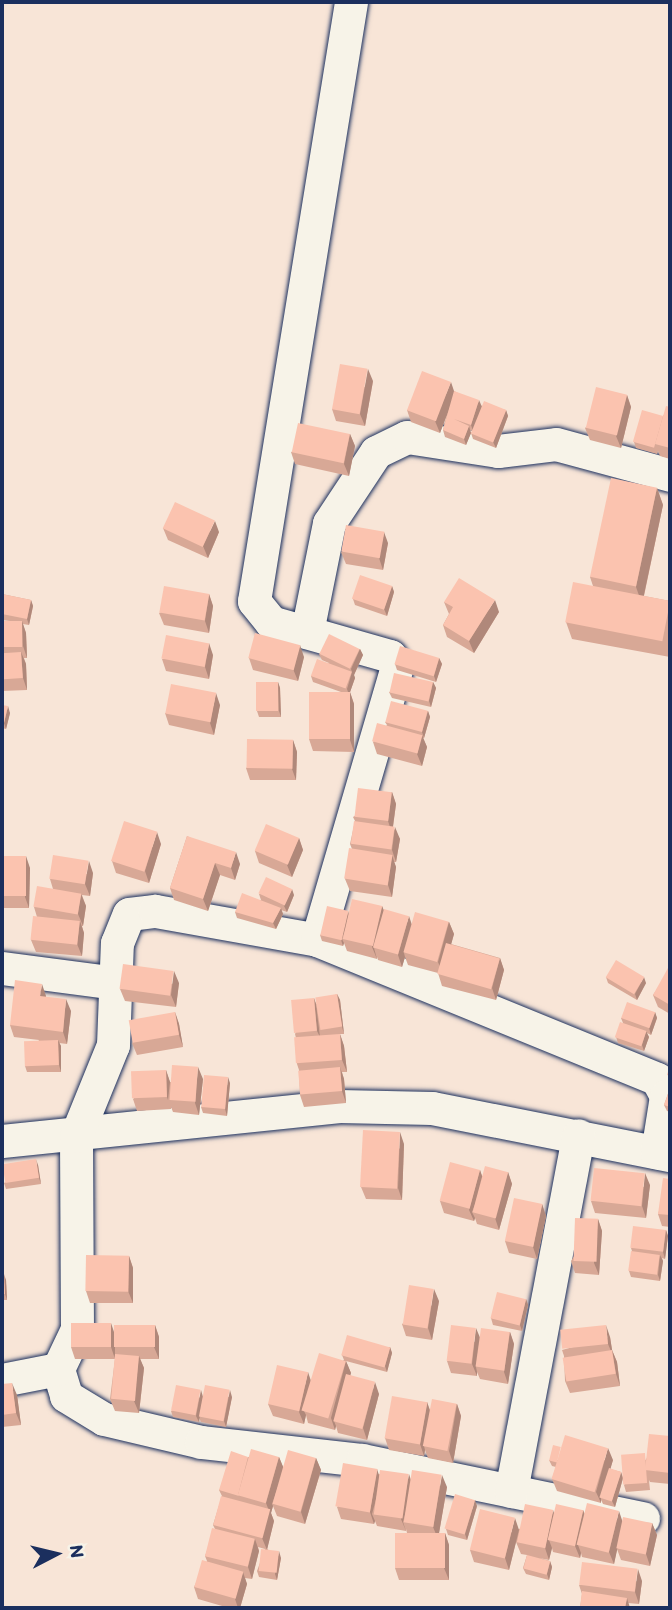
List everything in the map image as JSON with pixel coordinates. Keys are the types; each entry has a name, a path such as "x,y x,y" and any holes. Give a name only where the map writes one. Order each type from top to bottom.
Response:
{"street":[{"path":"317,940 397,666 390,656 271,622 254,601 351,2"},
{"path":"307,632 329,523 376,452 407,437 498,451 556,444 670,475"},
{"path":"2,1141 76,1136 339,1106 432,1108 663,1154 666,1096 657,1079 317,940 155,911 129,914 117,943 113,1045 76,1136 73,1233 79,1300 77,1329 58,1370 66,1396 104,1419 201,1442 362,1460 643,1518"},
{"path":"2,968 116,983"},
{"path":"511,1491 578,1135"},
{"path":"2,1380 58,1370"}],"building":[{"path":"340,364 368,369 360,414 332,409"},
{"path":"422,371 451,382 436,421 407,410"},
{"path":"596,387 627,395 617,435 586,428"},
{"path":"454,391 479,400 471,425 454,419 469,426 464,439 443,430"},
{"path":"484,401 506,410 493,442 471,433"},
{"path":"666,406 670,407 670,448 655,444"},
{"path":"642,410 663,416 654,448 633,442"},
{"path":"298,423 350,434 344,463 292,452"},
{"path":"611,478 657,488 636,587 590,577"},
{"path":"175,502 215,521 203,547 163,528"},
{"path":"346,525 384,532 380,558 341,552"},
{"path":"360,575 392,586 384,610 352,599"},
{"path":"459,578 495,600 469,641 443,625 453,607 444,602"},
{"path":"573,582 670,601 662,641 565,622"},
{"path":"164,586 209,594 205,621 159,613"},
{"path":"2,594 31,600 27,619 2,614"},
{"path":"2,621 22,621 22,647 2,647"},
{"path":"255,633 300,645 294,670 248,658"},
{"path":"329,634 360,649 350,669 319,654"},
{"path":"166,635 209,643 205,667 161,659"},
{"path":"400,646 439,658 434,676 394,664"},
{"path":"21,652 23,678 4,679 2,653"},
{"path":"317,659 352,672 346,689 311,676"},
{"path":"394,673 433,682 428,701 390,692"},
{"path":"256,682 278,682 278,711 256,711"},
{"path":"171,684 216,693 210,722 165,713"},
{"path":"309,692 350,692 350,739 309,739"},
{"path":"391,701 428,711 422,732 385,722"},
{"path":"2,705 8,706 4,723 2,723"},
{"path":"377,723 422,735 417,754 372,741"},
{"path":"247,739 293,740 292,769 246,768"},
{"path":"358,788 392,792 388,821 354,817"},
{"path":"124,821 157,832 144,872 111,861"},
{"path":"354,821 395,827 391,849 351,844"},
{"path":"266,824 299,838 288,865 255,851"},
{"path":"187,836 236,852 231,868 215,863 203,899 170,888"},
{"path":"349,848 392,855 388,886 344,879"},
{"path":"53,855 89,861 85,884 49,879"},
{"path":"2,856 26,856 26,896 2,896"},
{"path":"266,877 292,889 285,906 258,893"},
{"path":"37,886 81,894 78,914 33,907"},
{"path":"242,893 281,908 273,923 235,912"},
{"path":"352,899 382,906 373,946 343,939"},
{"path":"327,906 348,911 342,940 320,935"},
{"path":"384,909 409,916 398,955 373,947"},
{"path":"415,912 449,922 437,962 403,952"},
{"path":"33,916 80,921 77,945 30,940"},
{"path":"446,943 500,958 491,989 437,974"},
{"path":"616,960 644,977 634,994 606,977"},
{"path":"123,964 174,971 170,996 120,989"},
{"path":"668,968 670,970 670,1005 653,995"},
{"path":"15,980 42,984 40,996 66,999 63,1032 10,1025"},
{"path":"337,994 342,1027 320,1030 315,997"},
{"path":"314,998 317,1031 294,1033 291,1000"},
{"path":"627,1002 655,1012 649,1028 621,1018"},
{"path":"175,1012 179,1035 133,1043 129,1020"},
{"path":"620,1022 646,1031 641,1046 615,1037"},
{"path":"340,1034 342,1060 296,1063 294,1037"},
{"path":"58,1040 59,1065 25,1066 24,1041"},
{"path":"172,1065 198,1067 195,1102 170,1100"},
{"path":"340,1067 342,1091 300,1095 298,1071"},
{"path":"166,1070 167,1097 132,1098 131,1071"},
{"path":"204,1075 228,1077 225,1109 201,1107"},
{"path":"670,1088 670,1107 664,1105"},
{"path":"363,1130 400,1132 397,1189 360,1187"},
{"path":"36,1159 39,1178 5,1183 2,1164"},
{"path":"450,1162 480,1170 470,1209 440,1201"},
{"path":"485,1166 508,1172 496,1219 473,1212"},
{"path":"594,1168 645,1173 641,1206 591,1201"},
{"path":"663,1178 670,1179 670,1215 658,1214"},
{"path":"514,1198 542,1204 533,1247 505,1241"},
{"path":"575,1218 598,1219 596,1262 573,1261"},
{"path":"633,1226 666,1230 663,1252 630,1248"},
{"path":"631,1251 660,1255 657,1275 628,1271"},
{"path":"86,1255 129,1256 128,1292 85,1291"},
{"path":"4,1274 5,1294 2,1294"},
{"path":"409,1285 434,1289 427,1328 403,1325"},
{"path":"497,1292 526,1299 520,1325 490,1318"},
{"path":"71,1323 111,1323 111,1347 71,1347"},
{"path":"114,1325 155,1325 155,1347 114,1347"},
{"path":"451,1325 476,1328 471,1364 447,1361"},
{"path":"606,1325 608,1344 562,1349 560,1330"},
{"path":"481,1328 510,1332 504,1371 476,1367"},
{"path":"347,1335 390,1347 384,1368 341,1355"},
{"path":"612,1350 616,1374 566,1382 563,1358"},
{"path":"319,1353 346,1361 328,1419 301,1410"},
{"path":"115,1354 139,1356 135,1401 111,1399"},
{"path":"277,1365 308,1372 299,1411 268,1404"},
{"path":"346,1374 375,1382 362,1429 333,1421"},
{"path":"12,1383 16,1413 2,1415 2,1384"},
{"path":"176,1385 201,1390 196,1415 171,1411"},
{"path":"205,1385 230,1390 223,1421 199,1416"},
{"path":"392,1396 427,1402 420,1445 385,1438"},
{"path":"432,1399 457,1404 447,1451 423,1446"},
{"path":"649,1434 670,1436 670,1473 645,1470"},
{"path":"565,1435 608,1448 595,1492 552,1479"},
{"path":"553,1445 561,1447 557,1462 549,1461"},
{"path":"251,1449 279,1457 266,1503 238,1495"},
{"path":"288,1450 316,1458 300,1512 273,1504"},
{"path":"231,1451 248,1457 239,1496 219,1490"},
{"path":"645,1453 647,1483 623,1485 621,1455"},
{"path":"343,1463 377,1469 370,1512 335,1506"},
{"path":"609,1468 621,1472 612,1501 599,1497"},
{"path":"380,1470 409,1474 402,1519 374,1515"},
{"path":"412,1470 442,1475 433,1527 404,1522"},
{"path":"455,1494 475,1500 465,1535 444,1528"},
{"path":"221,1496 270,1509 262,1538 213,1525"},
{"path":"587,1503 619,1511 609,1553 577,1545"},
{"path":"525,1504 553,1510 545,1548 517,1542"},
{"path":"556,1504 583,1510 575,1546 548,1540"},
{"path":"480,1509 515,1518 505,1558 470,1550"},
{"path":"623,1517 652,1523 646,1555 616,1548"},
{"path":"212,1528 255,1539 248,1567 205,1556"},
{"path":"395,1533 445,1533 445,1568 395,1568"},
{"path":"261,1549 279,1551 277,1573 259,1571"},
{"path":"527,1555 550,1561 547,1575 523,1569"},
{"path":"202,1560 243,1572 236,1599 194,1587"},
{"path":"582,1562 638,1569 635,1592 579,1585"},
{"path":"582,1591 627,1598 625,1608 580,1608"}]}
